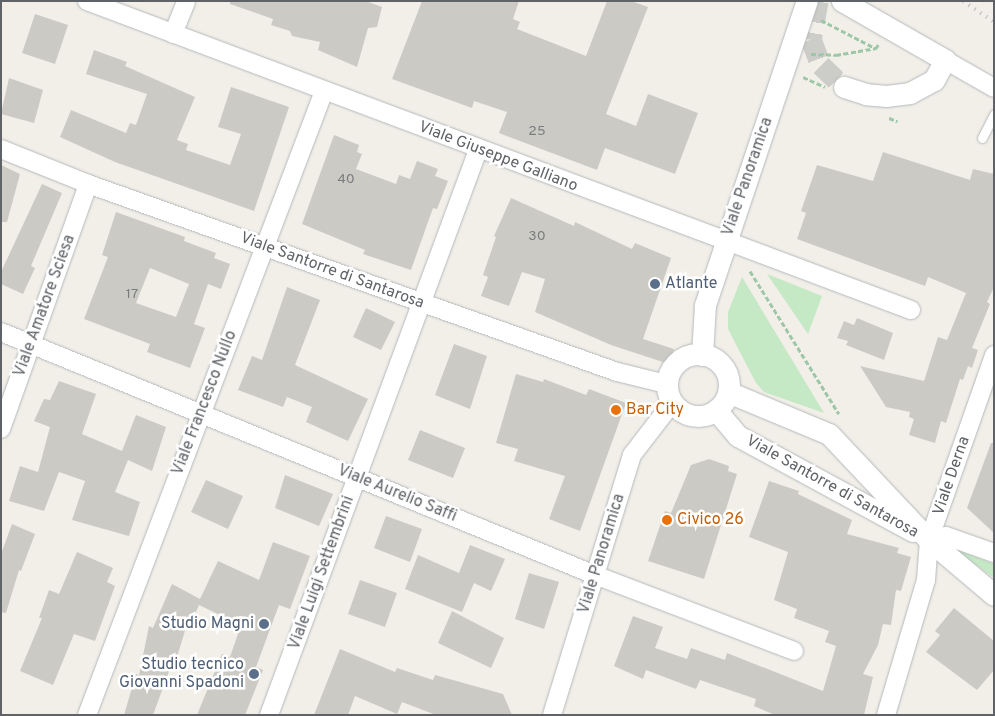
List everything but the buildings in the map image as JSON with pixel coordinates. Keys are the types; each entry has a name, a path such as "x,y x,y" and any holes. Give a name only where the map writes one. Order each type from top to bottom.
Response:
{"street":[{"name":"Viale Giuseppe Galliano","path":"87,1 731,245 911,310"},
{"path":"174,34 186,1"},
{"path":"842,1 994,88"},
{"name":"Viale Panoramica","path":"702,355 705,306 731,245 790,54 811,9"},
{"path":"844,87 873,95 910,92 934,80 945,60"},
{"name":"Viale Francesco Nullo","path":"87,715 324,91"},
{"name":"Viale Santorre di Santarosa","path":"1,149 88,184 617,372 669,394"},
{"name":"Viale Luigi Settembrini","path":"269,715 478,150"},
{"name":"Viale Amatore Sciesa","path":"1,429 88,184"},
{"name":"Viale Aurelio Saffi","path":"1,332 595,575 794,651"},
{"path":"702,355 712,358 724,369 728,392 716,410 693,416 669,394 672,368 678,361 702,355"},
{"name":"Viale Derna","path":"886,715 926,580 929,540 994,355"},
{"name":"Viale Santorre di Santarosa","path":"728,392 829,434 929,540 994,595"},
{"name":"Viale Panoramica","path":"552,715 632,455 669,394"},
{"name":"Viale Santorre di Santarosa","path":"716,410 738,436 929,540"},
{"path":"929,540 946,536 994,553"}],"lane":[{"path":"982,138 994,114"}],"path":[{"path":"811,9 876,48"},
{"path":"790,54 836,56 876,48 889,28"},
{"path":"731,245 839,416"}],"green space":[{"path":"767,274 822,296 808,334"},
{"path":"742,277 824,413 764,392 756,383 728,329 728,312"},
{"path":"953,548 994,564 994,578"}],"tunnel":[{"path":"818,1 811,39 821,65 844,87"}],"railway":[{"path":"963,1 994,22"}],"place":[{"name":"Atlante","path":"655,284"},
{"name":"Bar City","path":"616,410"},
{"name":"Civico 26","path":"667,520"},
{"name":"Studio Magni","path":"264,624"},
{"name":"Studio tecnico Giovanni Spadoni","path":"254,674"}]}
